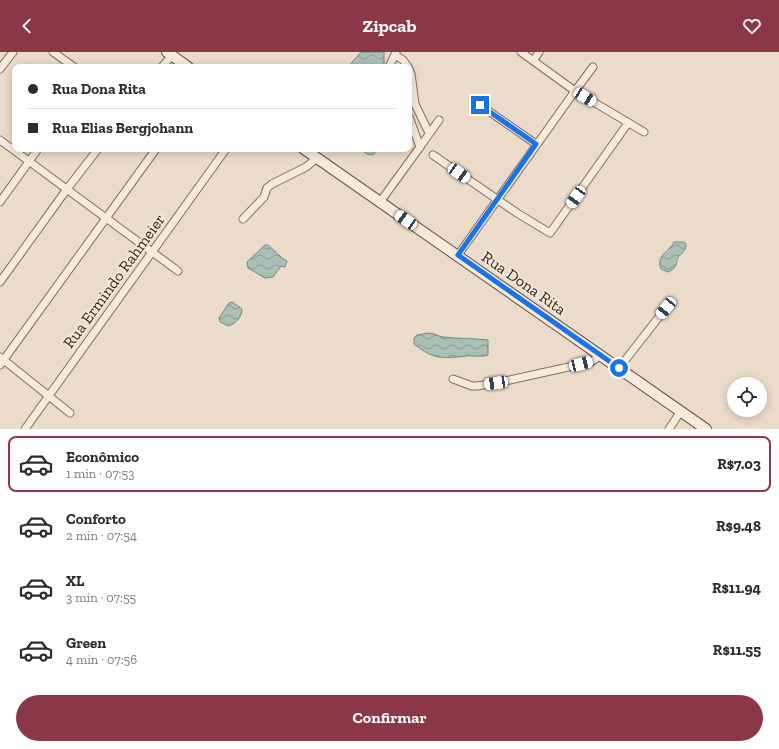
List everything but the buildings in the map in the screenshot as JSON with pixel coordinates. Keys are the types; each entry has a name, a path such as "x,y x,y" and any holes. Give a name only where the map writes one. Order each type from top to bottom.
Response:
{"main road":[{"path":"169,54 184,64"},
{"name":"Rua Dona Rita","path":"308,152 706,429"}],"street":[{"path":"0,69 13,52"},
{"path":"53,52 70,64"},
{"path":"521,52 575,91 644,132"},
{"path":"534,60 539,52"},
{"path":"390,64 396,53 406,64"},
{"path":"164,64 169,54"},
{"path":"458,255 536,144 593,67"},
{"path":"412,81 417,110 430,134"},
{"path":"480,105 536,144"},
{"path":"380,202 439,120"},
{"path":"433,155 517,213 550,233 628,123"},
{"path":"412,125 420,147"},
{"path":"0,140 12,148"},
{"path":"17,152 178,271"},
{"path":"0,202 36,152"},
{"path":"0,282 96,152"},
{"path":"70,413 1,361 154,152"},
{"name":"Rua Ermindo Rahmeier","path":"25,429 224,152"},
{"path":"243,219 264,197 267,188 306,167 317,158"},
{"path":"619,368 666,308"},
{"path":"453,379 472,386 496,383 591,362 601,355"},
{"path":"669,429 681,411"}],"water":[{"path":"361,52 384,52 384,64 351,64"},
{"path":"364,152 376,152 373,155"},
{"path":"674,242 684,242 686,246 684,251 679,256 674,268 668,272 661,269 660,261 661,257"},
{"path":"265,245 268,245 287,261 285,267 281,266 273,277 265,278 248,268 247,262"},
{"path":"232,302 242,309 242,312 238,319 229,326 220,322 219,318 229,303"},
{"path":"428,333 443,337 488,340 488,355 450,358 434,356 414,344 414,338 417,335"}],"route":[{"path":"480,105 536,144 458,255 484,275 549,318 619,368"}]}
